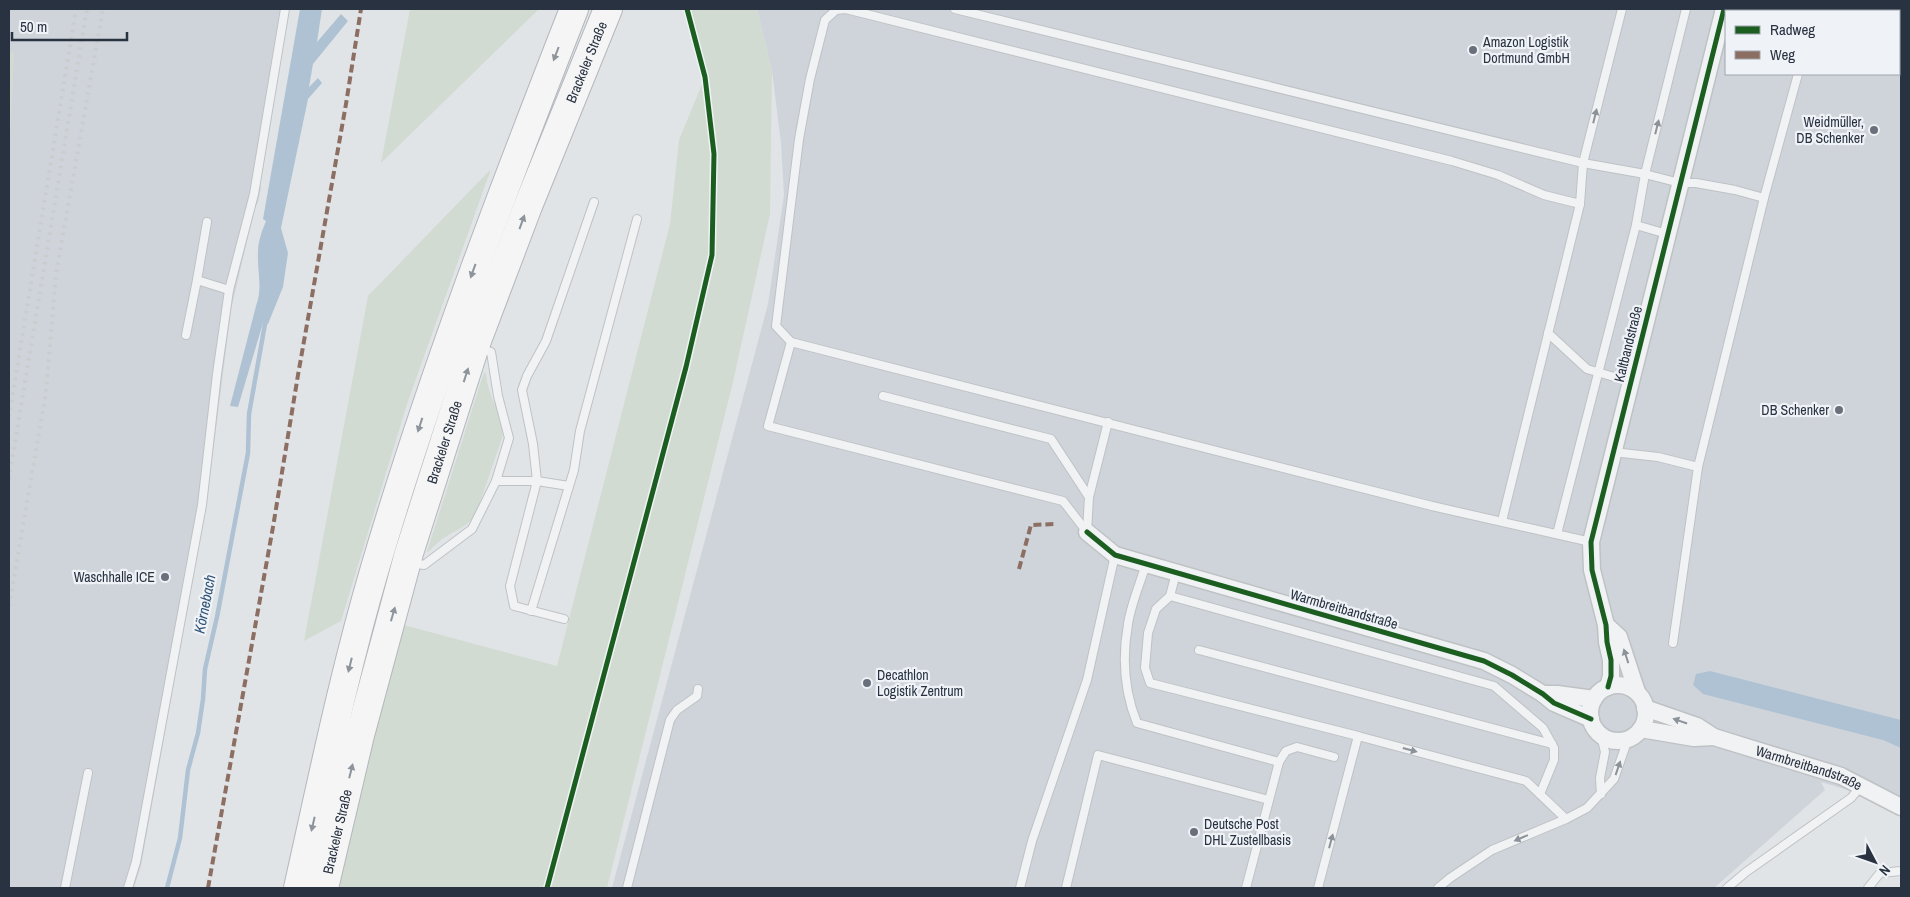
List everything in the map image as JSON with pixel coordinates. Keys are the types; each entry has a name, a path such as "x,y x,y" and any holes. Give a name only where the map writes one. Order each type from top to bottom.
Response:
{"highway":[{"name":"Brackeler Straße","path":"298,888 335,725 374,570 401,483 464,295 574,9"},
{"name":"Brackeler Straße","path":"326,882 360,735 408,562 475,346 528,206 608,9"}],"street":[{"name":"Kaltbandstraße","path":"1608,687 1611,676 1611,660 1606,642 1606,625 1592,570 1591,542 1724,9"},
{"name":"Warmbreitbandstraße","path":"1087,532 1115,554 1484,661 1543,694 1554,704 1591,719"},
{"name":"Kaltbandstraße","path":"1606,625 1620,637 1637,692"},
{"path":"1624,686 1637,692 1642,699 1646,716 1634,734 1619,741 1609,740 1594,728 1590,710 1598,694 1608,687 1624,686"},
{"name":"Warmbreitbandstraße","path":"1543,694 1594,699"},
{"name":"Warmbreitbandstraße","path":"1645,708 1697,726 1714,737 1841,776 1862,785 1901,807"},
{"name":"Warmbreitbandstraße","path":"1634,734 1694,738 1714,737"}],"lane":[{"path":"128,888 136,862 202,505 229,290 254,194 285,9"},
{"path":"1580,204 1544,195 1498,175 1452,161 846,9 836,10 825,20 810,79 799,139 776,326 791,342 1432,506 1591,542"},
{"path":"955,9 1583,163 1645,174 1680,183 1696,183 1735,190 1764,198"},
{"path":"1502,521 1580,204 1583,163 1622,9"},
{"path":"1557,534 1636,224 1645,174 1686,9"},
{"path":"1673,643 1698,467 1764,198 1798,75"},
{"path":"564,619 514,606 510,586 537,481 533,444 522,390 546,341 594,202"},
{"path":"532,611 574,470 580,431 637,219"},
{"path":"186,335 207,222"},
{"path":"1636,224 1667,234"},
{"path":"197,280 229,290"},
{"path":"1548,333 1587,369 1630,382"},
{"path":"791,342 768,426 1063,501 1087,532"},
{"path":"408,562 424,565 472,529 496,481 509,438 498,396 491,352 475,346"},
{"path":"883,396 1051,440 1089,497"},
{"path":"1087,532 1089,497 1108,422"},
{"path":"1612,452 1658,457 1698,467"},
{"path":"496,481 537,481 569,486"},
{"path":"1020,888 1032,841 1087,680 1115,554"},
{"path":"1146,564 1128,623 1124,666 1129,704 1137,723 1279,762"},
{"path":"1176,573 1170,596 1156,609 1148,633 1145,668 1150,683 1526,781 1566,819"},
{"path":"1170,596 1494,686 1543,728 1554,748 1554,760 1540,794"},
{"path":"1200,650 1552,744"},
{"path":"627,888 670,720 677,710 697,696 698,689"},
{"path":"1438,888 1492,850 1566,819 1587,808 1614,779 1634,734"},
{"path":"1600,794 1600,778 1605,752 1601,735"},
{"path":"1318,888 1358,736"},
{"path":"1246,888 1279,762 1286,751 1297,747 1334,757"},
{"path":"1066,888 1098,755 1269,800"},
{"path":"65,888 88,773"},
{"path":"1727,888 1746,872 1851,798 1862,785"},
{"path":"1868,888 1880,873 1901,872"}],"shaded area":[{"path":"9,9 289,9 259,180 261,188 231,310 208,493 141,866 134,888 9,888"},
{"path":"410,9 539,9 381,163"},
{"path":"687,9 757,9 772,71 770,214 733,382 607,888 338,888 400,624 557,666 670,224 679,140 705,77"},
{"path":"757,9 1901,9 1901,806 1821,782 1825,790 1714,888 612,888 768,304 784,195 781,143 772,71"},
{"path":"9,52 14,53 9,167"},
{"path":"491,169 407,404 341,621 304,641 368,296"},
{"path":"484,372 491,396 501,418 502,438 476,514 466,524 442,539 427,552"}],"water":[{"path":"300,9 322,9 317,42 341,14 348,21 313,64 309,87 318,78 322,83 308,99 281,228 288,253 283,287 268,324 263,323 238,407 230,406 258,299 259,244 266,221 263,219"},
{"path":"1710,671 1901,720 1901,748 1883,740 1703,694 1693,685 1696,674"}],"waterway":[{"name":"Körnebach","path":"167,888 180,838 188,770 198,733 205,669 217,617 248,453 249,414 265,324"}],"railway":[{"path":"9,417 76,9"},
{"path":"9,479 87,9"},
{"path":"9,606 46,393 56,274 103,9"}],"marked path":[{"path":"208,888 273,527 361,9"},
{"path":"1019,569 1031,525 1056,524"}],"cycle path":[{"path":"547,888 686,367 712,255 714,154 705,77 687,9"},
{"path":"1608,687 1611,676 1611,660 1606,625 1592,570 1591,542 1724,9"},
{"path":"1087,532 1115,555 1484,661 1512,675 1554,703 1591,719"}],"place":[{"name":"Amazon Logistik Dortmund GmbH","path":"1473,50"},
{"name":"Weidmüller, DB Schenker","path":"1874,130"},
{"name":"DB Schenker","path":"1839,410"},
{"name":"Waschhalle ICE","path":"165,577"},
{"name":"Decathlon Logistik Zentrum","path":"867,683"},
{"name":"Deutsche Post DHL Zustellbasis","path":"1194,832"}]}
